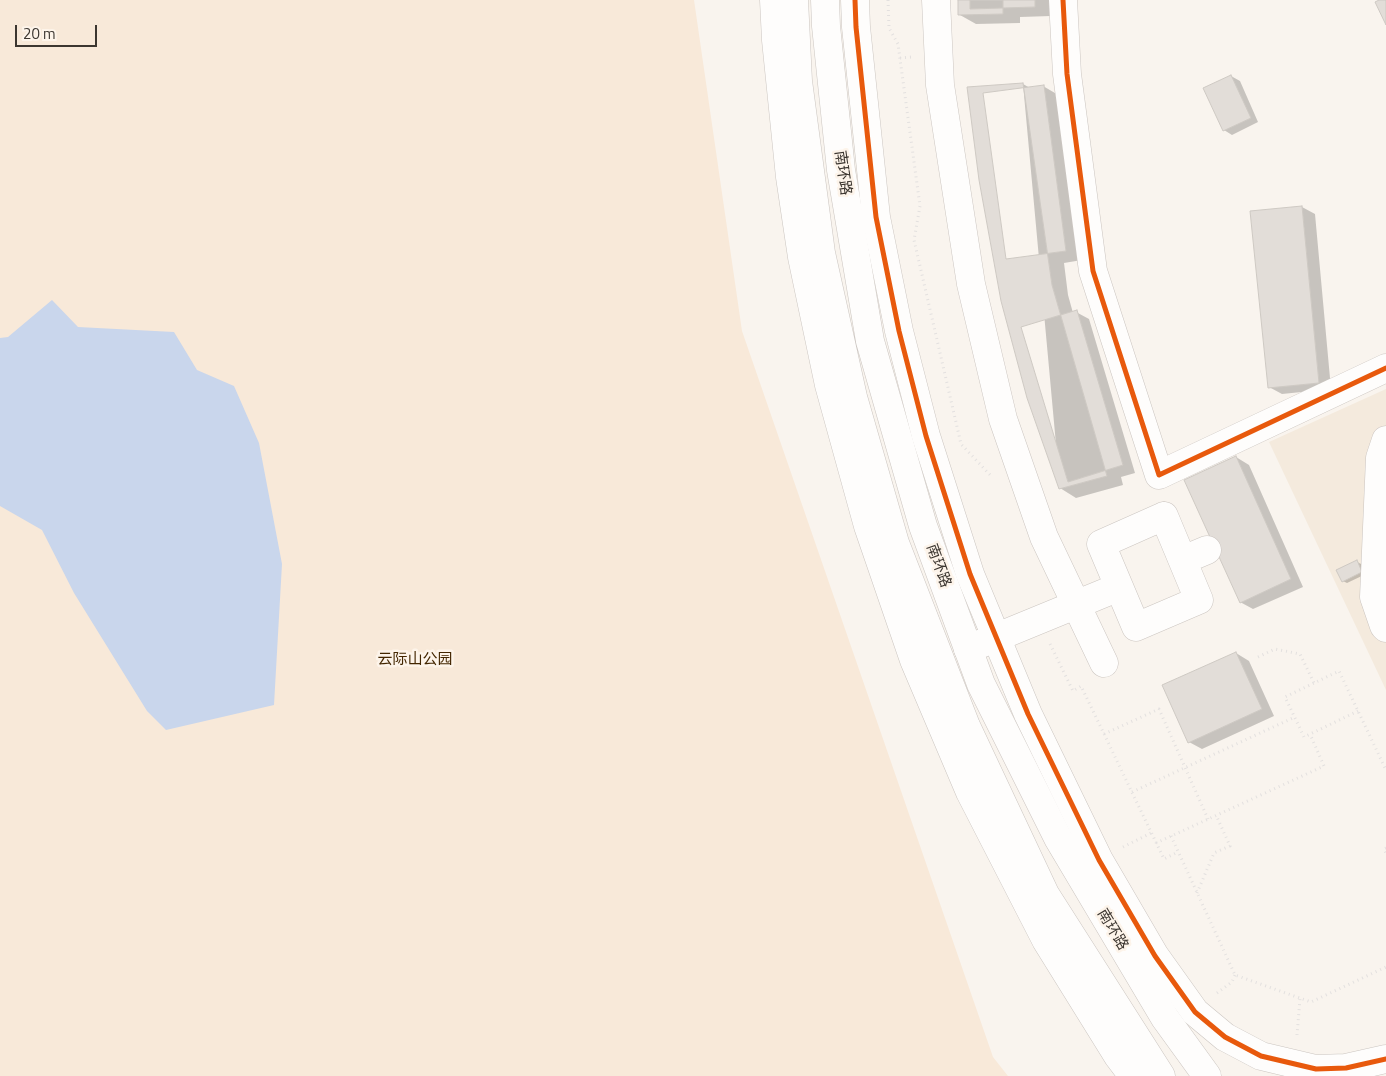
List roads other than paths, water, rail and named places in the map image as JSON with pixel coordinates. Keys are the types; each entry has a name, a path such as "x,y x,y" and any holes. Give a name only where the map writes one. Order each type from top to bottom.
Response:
{"street":[{"path":"774,0 776,40 790,177 802,257 829,385 868,526 914,660 970,792 1046,940 1132,1076"},
{"name":"南环路","path":"794,0 798,81 821,253 853,397 895,543 966,726 1045,894 1161,1076"},
{"name":"南环路","path":"825,0 841,170 870,341 923,526 981,684 1058,838 1165,1018 1207,1076"},
{"path":"854,0 876,217 899,331 926,436 970,574 996,638 1028,714 1099,860 1156,956 1195,1012 1224,1037 1261,1056 1316,1069 1346,1068 1386,1059"},
{"path":"936,0 940,85 971,284 1003,418 1044,537 1104,662"},
{"path":"1063,0 1067,74 1093,271 1159,475 1386,368"},
{"path":"1386,440 1380,458 1374,597 1386,628"},
{"path":"1164,516 1195,555 1199,600 1136,627 1119,587 1101,544 1164,516"},
{"path":"968,649 1119,587"}],"water":[{"path":"52,300 78,327 174,332 197,370 234,386 259,443 282,564 274,705 166,730 147,711 74,593 42,530 0,506 0,338 8,337"}],"park label":[{"name":"云际山公园","path":"415,660"}]}
